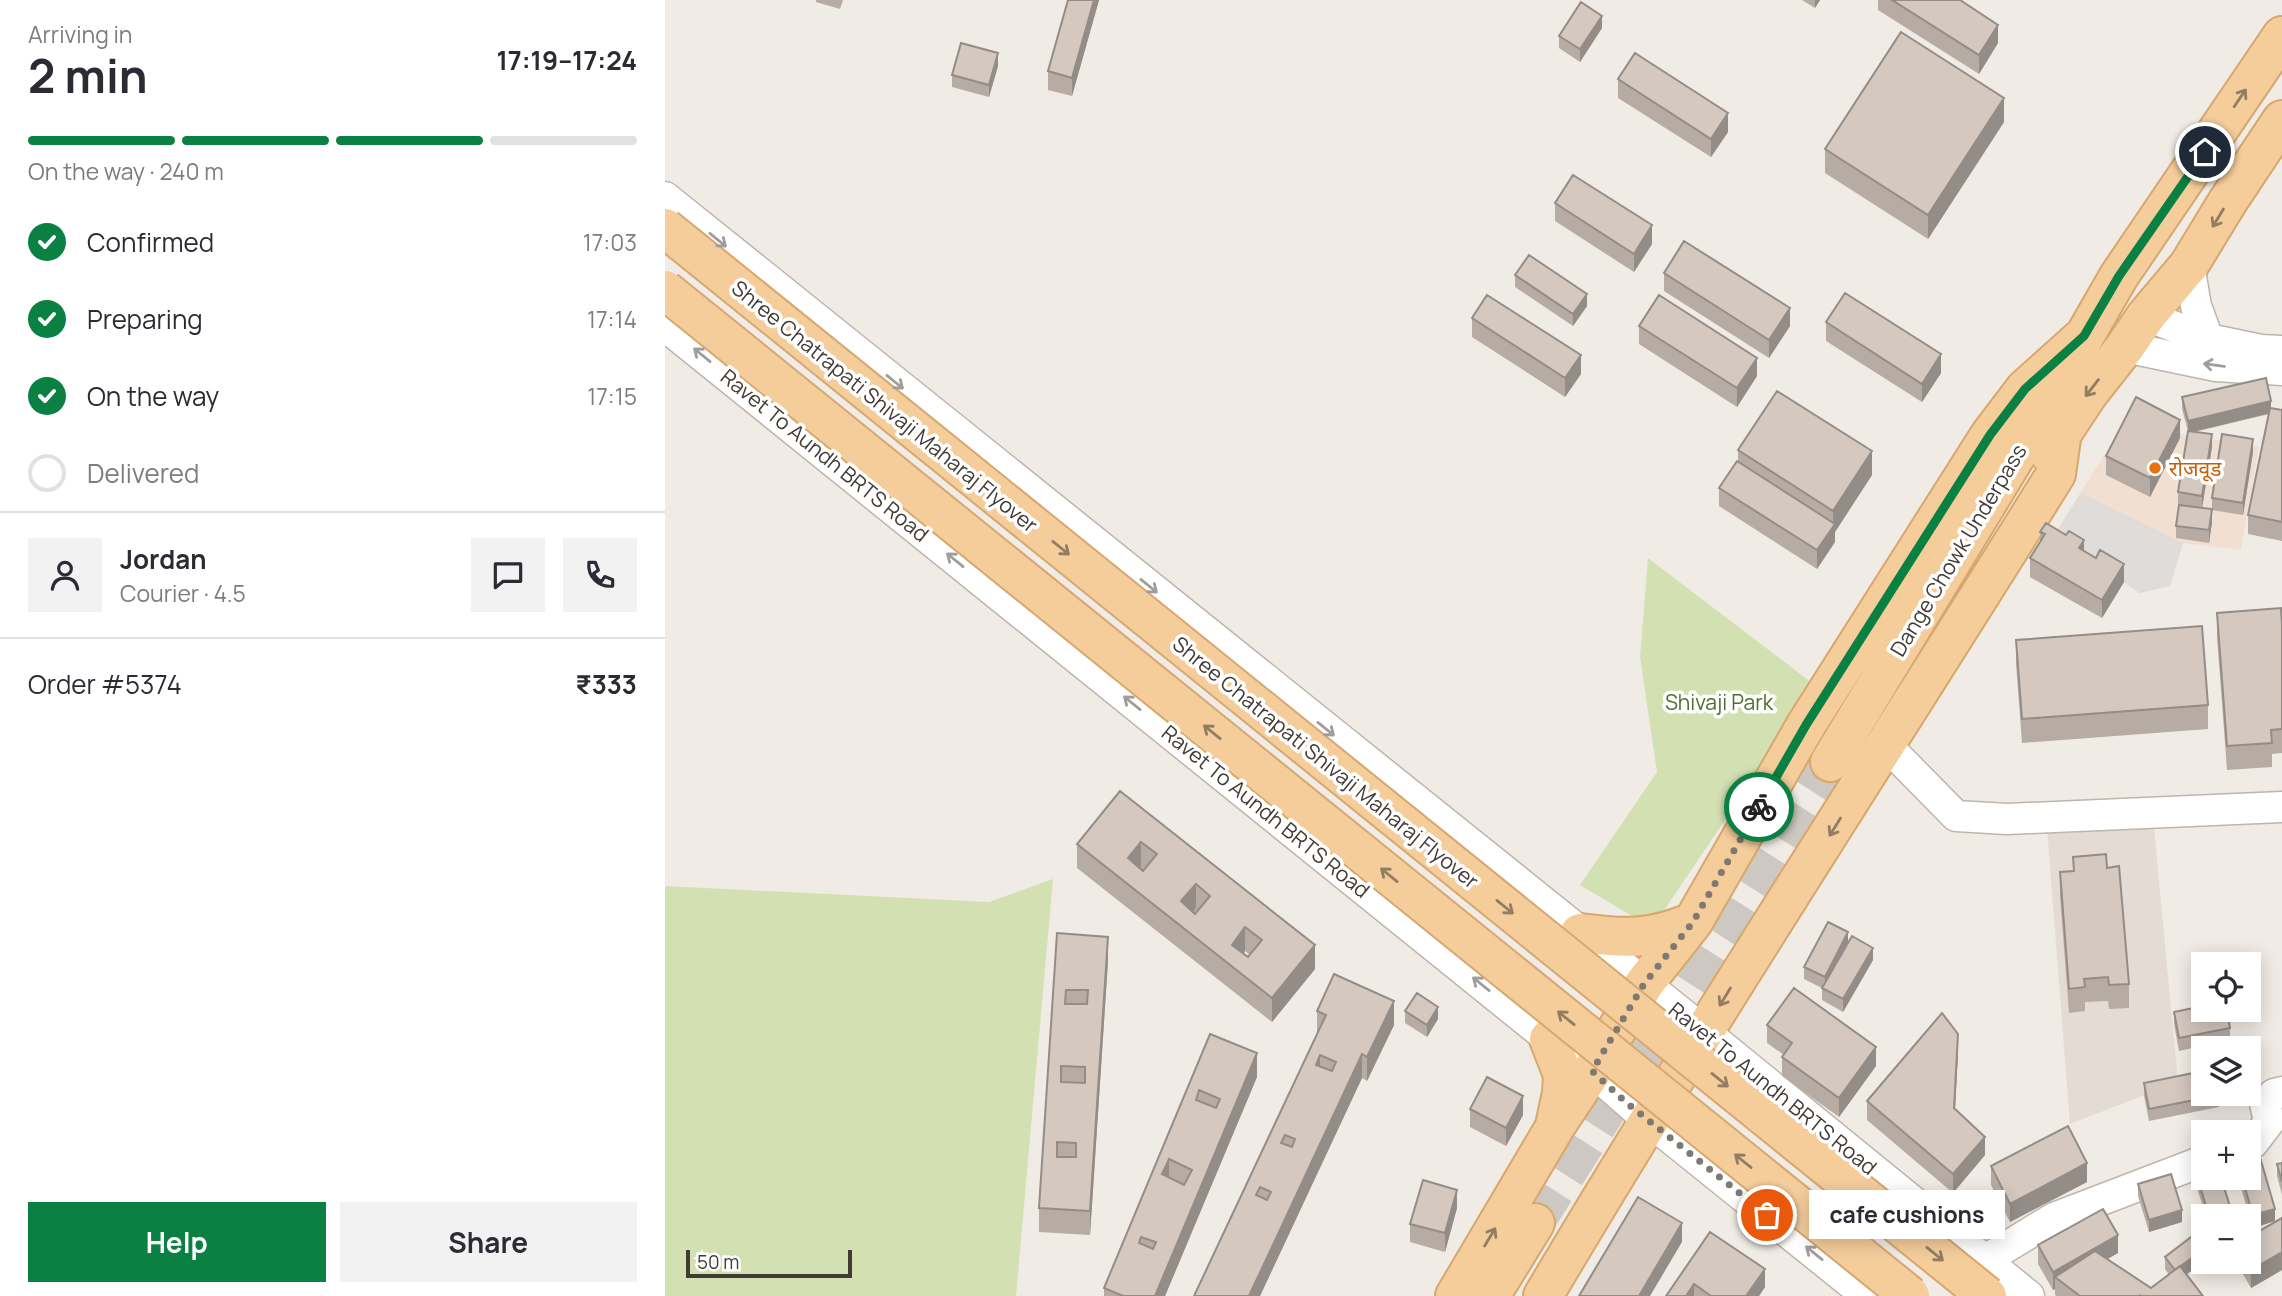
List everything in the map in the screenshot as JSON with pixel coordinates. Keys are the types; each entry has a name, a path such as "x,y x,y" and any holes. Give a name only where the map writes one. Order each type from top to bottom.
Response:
{"main road":[{"name":"Dange Chowk Underpass","path":"2282,36 2119,276 1838,768 2062,431 2146,316 2189,265 2282,120"},
{"name":"Shree Chatrapati Shivaji Maharaj Flyover","path":"665,228 1986,1278"},
{"path":"665,289 1910,1296"},
{"path":"1455,1296 1644,984 1693,922 1806,725 1990,435 2025,389 2084,336"},
{"path":"1543,1296 1703,1031 1887,745 2056,474 2062,431"},
{"path":"1580,933 1618,938 1644,937 1693,922"},
{"path":"1549,1039 1563,1075 1555,1127"},
{"path":"1490,1296 1545,1226 1514,1296"}],"street":[{"name":"Ravet To Aundh BRTS Road","path":"665,197 1703,1031 1986,1278 2029,1296"},
{"path":"2189,265 2196,306 2208,339"},
{"path":"2146,316 2208,339 2261,350 2282,351"},
{"name":"Ravet To Aundh BRTS Road","path":"665,326 1592,1071 1649,1121 1867,1296"},
{"path":"2125,347 2216,366 2282,370"},
{"path":"1887,745 1956,816 2007,818 2282,807"},
{"path":"2261,1132 2269,1122 2265,1103 2274,1094 2282,1092"},
{"path":"1986,1278 2054,1218 2191,1166"}],"shaded area":[{"path":"2133,409 2187,436 2259,446 2241,550 2183,543 2170,586 2140,593 2054,535"},
{"path":"2081,493 2183,543 2170,586 2140,593 2054,535"},
{"path":"2153,817 2178,1082 2070,1124 2047,828"}],"green space":[{"name":"Shivaji Park","path":"1648,558 1816,686 1652,928 1580,885 1657,772 1640,657"},
{"path":"1053,879 1016,1296 665,1296 665,886 989,902"}],"building":[{"path":"1068,0 1094,0 1072,78 1048,71"},
{"path":"1892,0 1960,0 1998,25 1979,55"},
{"path":"1581,2 1602,16 1580,49 1559,36"},
{"path":"1901,32 2004,98 1928,215 1825,149"},
{"path":"961,43 998,53 989,85 952,75"},
{"path":"1635,53 1728,113 1711,139 1618,79"},
{"path":"1573,175 1652,225 1634,254 1555,203"},
{"path":"1684,241 1790,308 1769,340 1664,273"},
{"path":"1529,255 1587,294 1573,314 1515,275"},
{"path":"1845,293 1941,354 1922,384 1826,322"},
{"path":"1487,295 1581,355 1565,378 1472,318"},
{"path":"1659,295 1757,358 1737,388 1639,326"},
{"path":"2266,378 2271,401 2188,421 2182,397"},
{"path":"1777,391 1872,451 1833,511 1738,450"},
{"path":"2136,397 2180,420 2150,478 2106,456"},
{"path":"2270,408 2282,410 2282,522 2248,515"},
{"path":"2188,431 2212,434 2202,496 2178,492"},
{"path":"2222,434 2253,439 2243,503 2212,498"},
{"path":"1737,461 1835,524 1817,550 1719,488"},
{"path":"2179,505 2212,509 2209,530 2176,526"},
{"path":"2046,523 2066,535 2069,531 2084,540 2079,548 2096,558 2100,550 2124,564 2102,600 2030,558 2045,534 2040,532"},
{"path":"2281,608 2282,729 2271,730 2272,743 2227,746 2217,613"},
{"path":"2202,626 2208,705 2022,719 2016,640"},
{"path":"1120,791 1315,945 1272,998 1077,844","holes":["1141,842 1157,854 1143,871 1128,858","1196,884 1210,896 1195,914 1181,901","1245,927 1262,940 1248,957 1232,945"]},
{"path":"2106,854 2107,868 2119,866 2129,984 2109,985 2108,977 2084,979 2085,987 2069,989 2060,872 2074,871 2073,857"},
{"path":"1828,922 1848,932 1825,977 1804,967"},
{"path":"1057,933 1108,937 1090,1211 1039,1208","holes":["1066,990 1088,990 1087,1004 1065,1004","1061,1066 1085,1067 1085,1083 1061,1082","1057,1142 1076,1143 1076,1157 1057,1157"]},
{"path":"1852,936 1873,948 1843,999 1822,988"},
{"path":"1334,974 1394,1001 1367,1057 1362,1054 1249,1296 1194,1296 1326,1015 1317,1011","holes":["1320,1055 1336,1062 1332,1071 1316,1065","1285,1135 1295,1139 1292,1147 1281,1143","1260,1187 1271,1192 1267,1200 1256,1195"]},
{"path":"1794,988 1876,1047 1839,1098 1782,1057 1792,1043 1767,1025"},
{"path":"1417,993 1438,1007 1427,1025 1405,1011"},
{"path":"2191,1008 2191,1022 2229,1022 2230,1028 2179,1038 2174,1012"},
{"path":"1942,1013 1958,1034 1954,1108 1985,1137 1953,1174 1867,1101"},
{"path":"1210,1034 1257,1053 1155,1296 1123,1296 1104,1288","holes":["1199,1090 1220,1099 1216,1108 1196,1100","1169,1159 1192,1170 1184,1185 1162,1174","1141,1237 1156,1242 1153,1249 1139,1243"]},
{"path":"2191,1073 2191,1101 2149,1109 2144,1083"},
{"path":"1487,1077 1523,1096 1506,1128 1470,1109"},
{"path":"2068,1126 2087,1163 2010,1204 1991,1166"},
{"path":"2261,1161 2275,1209 2261,1213 2261,1204 2250,1204 2246,1190 2261,1190"},
{"path":"2282,1163 2282,1182 2277,1164"},
{"path":"2171,1174 2182,1210 2149,1220 2138,1184"},
{"path":"1423,1180 1457,1190 1445,1233 1410,1224"},
{"path":"2201,1190 2225,1190 2229,1204 2205,1204"},
{"path":"1638,1197 1682,1223 1639,1296 1579,1296"},
{"path":"2103,1209 2118,1235 2053,1272 2038,1245"},
{"path":"2282,1218 2282,1252 2261,1264 2261,1230"},
{"path":"1710,1232 1765,1269 1746,1296 1711,1296 1694,1284 1686,1296 1666,1296"},
{"path":"2191,1237 2191,1259 2175,1270 2165,1257"},
{"path":"2095,1251 2151,1288 2180,1266 2203,1296 2080,1296 2055,1277"}],"tunnel":[{"path":"1535,1223 1830,762"}],"way so far":[{"path":"1759,807 1693,922 1644,984 1592,1071 1628,1104 1767,1215"}],"place":[{"name":"रोजवूड","path":"2155,468"},
{"name":"cafe cushions","path":"1767,1215"}],"route":[{"path":"1759,807 1806,725 1990,435 2025,389 2084,336 2119,276 2205,152"}]}
